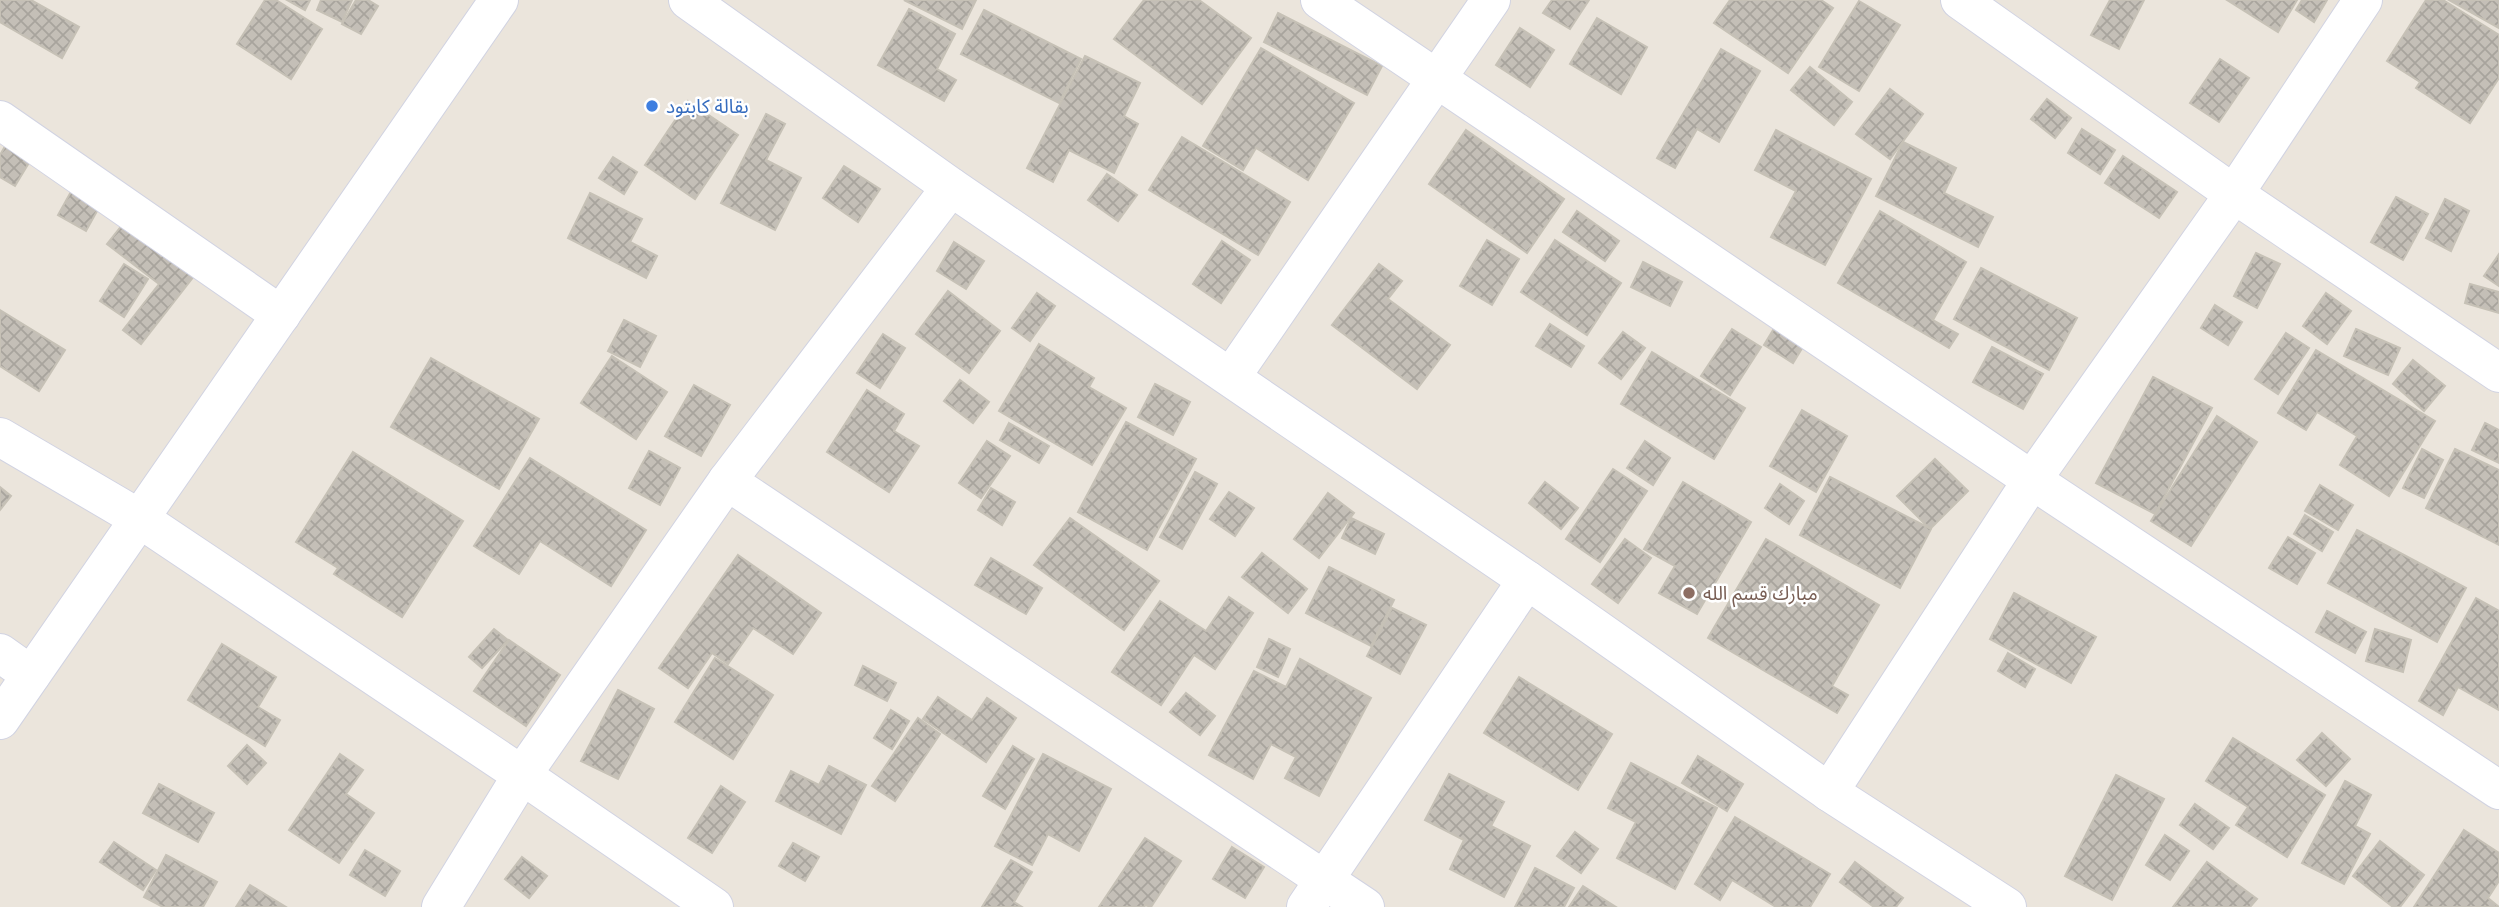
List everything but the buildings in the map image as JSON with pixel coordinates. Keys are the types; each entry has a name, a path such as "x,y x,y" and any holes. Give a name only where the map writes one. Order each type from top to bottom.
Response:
{"street":[{"path":"0,720 499,0"},
{"path":"688,0 951,187 1527,580 1829,792 2007,907"},
{"path":"1320,0 2032,480 2499,790"},
{"path":"1231,377 1492,0"},
{"path":"1960,0 2234,194 2499,373"},
{"path":"1829,792 2032,480 2234,194 2363,0"},
{"path":"0,120 281,315"},
{"path":"441,907 522,775 727,481 951,187"},
{"path":"0,437 139,519 714,907"},
{"path":"727,481 1316,893 1365,907"},
{"path":"1316,893 1527,580"},
{"path":"0,653 31,675"}],"place":[{"name":"بقالة كابتود","path":"652,106"},
{"name":"مبارك قسم الله","path":"1689,593"}]}
